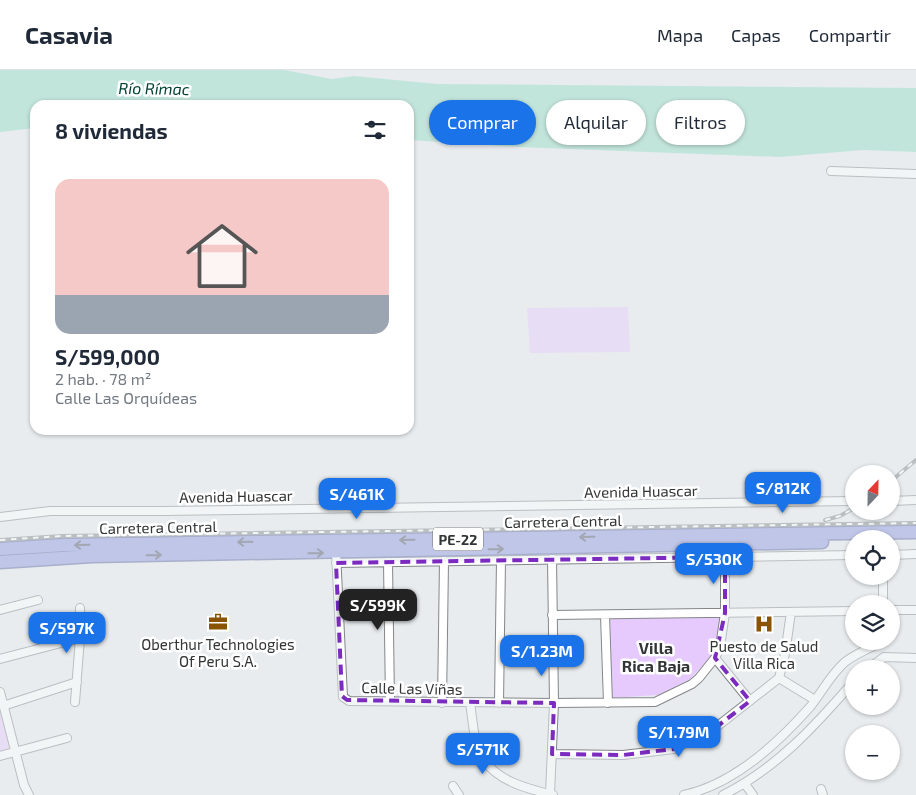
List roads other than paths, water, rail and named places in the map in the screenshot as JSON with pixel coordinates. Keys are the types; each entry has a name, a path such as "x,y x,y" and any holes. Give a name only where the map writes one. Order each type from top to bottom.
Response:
{"highway":[{"name":"Carretera Central","path":"0,562 82,556 336,558 387,551 916,532"},
{"path":"900,541 916,541"},
{"name":"Carretera Central","path":"0,549 64,545 387,551 845,542"}],"street":[{"path":"831,171 916,174"},
{"path":"900,501 916,500"},
{"name":"Avenida Huascar","path":"0,517 50,511 845,501"},
{"path":"390,700 387,551 444,561 845,555"},
{"path":"900,555 916,554"},
{"name":"Calle Las Viñas","path":"336,558 342,696 349,701 390,700 442,703 554,704 656,702 692,684 699,678 715,658 720,647 725,613 725,557"},
{"path":"500,703 501,560"},
{"path":"470,703 474,735 482,756 490,766 498,774 526,788 552,794 554,704 552,560"},
{"path":"442,703 444,561"},
{"path":"0,610 38,600"},
{"path":"75,702 80,638 80,608"},
{"path":"900,610 916,610"},
{"path":"552,615 845,611"},
{"path":"552,754 623,755 674,748 719,725 779,678 785,654 790,612"},
{"path":"605,615 608,703"},
{"path":"0,659 80,638"},
{"path":"684,795 696,792 738,772 772,747 815,700 844,663 864,650"},
{"path":"883,650 884,657"},
{"path":"880,660 884,657 916,658"},
{"path":"715,658 750,701"},
{"path":"779,678 815,700"},
{"path":"4,706 77,682"},
{"path":"723,795 744,784 790,750 845,691"},
{"path":"0,692 15,752 29,795"},
{"path":"0,756 68,738"},
{"path":"744,784 753,795"},
{"path":"453,786 459,795"}],"water":[{"name":"Río Rímac","path":"0,70 284,70 332,79 354,76 437,84 916,88 916,152 863,150 780,157 488,145 536,145 536,100 429,100 429,141 414,140 414,100 30,100 30,129 0,132"}],"railway":[{"path":"900,473 916,460"},
{"path":"825,520 845,513"},
{"path":"0,540 62,536 916,523"}],"place":[{"name":"Oberthur Technologies Of Peru S.A.","path":"218,622"},
{"name":"Puesto de Salud Villa Rica","path":"764,624"}],"district":[{"name":"Villa Rica Baja","path":"656,656"}]}
